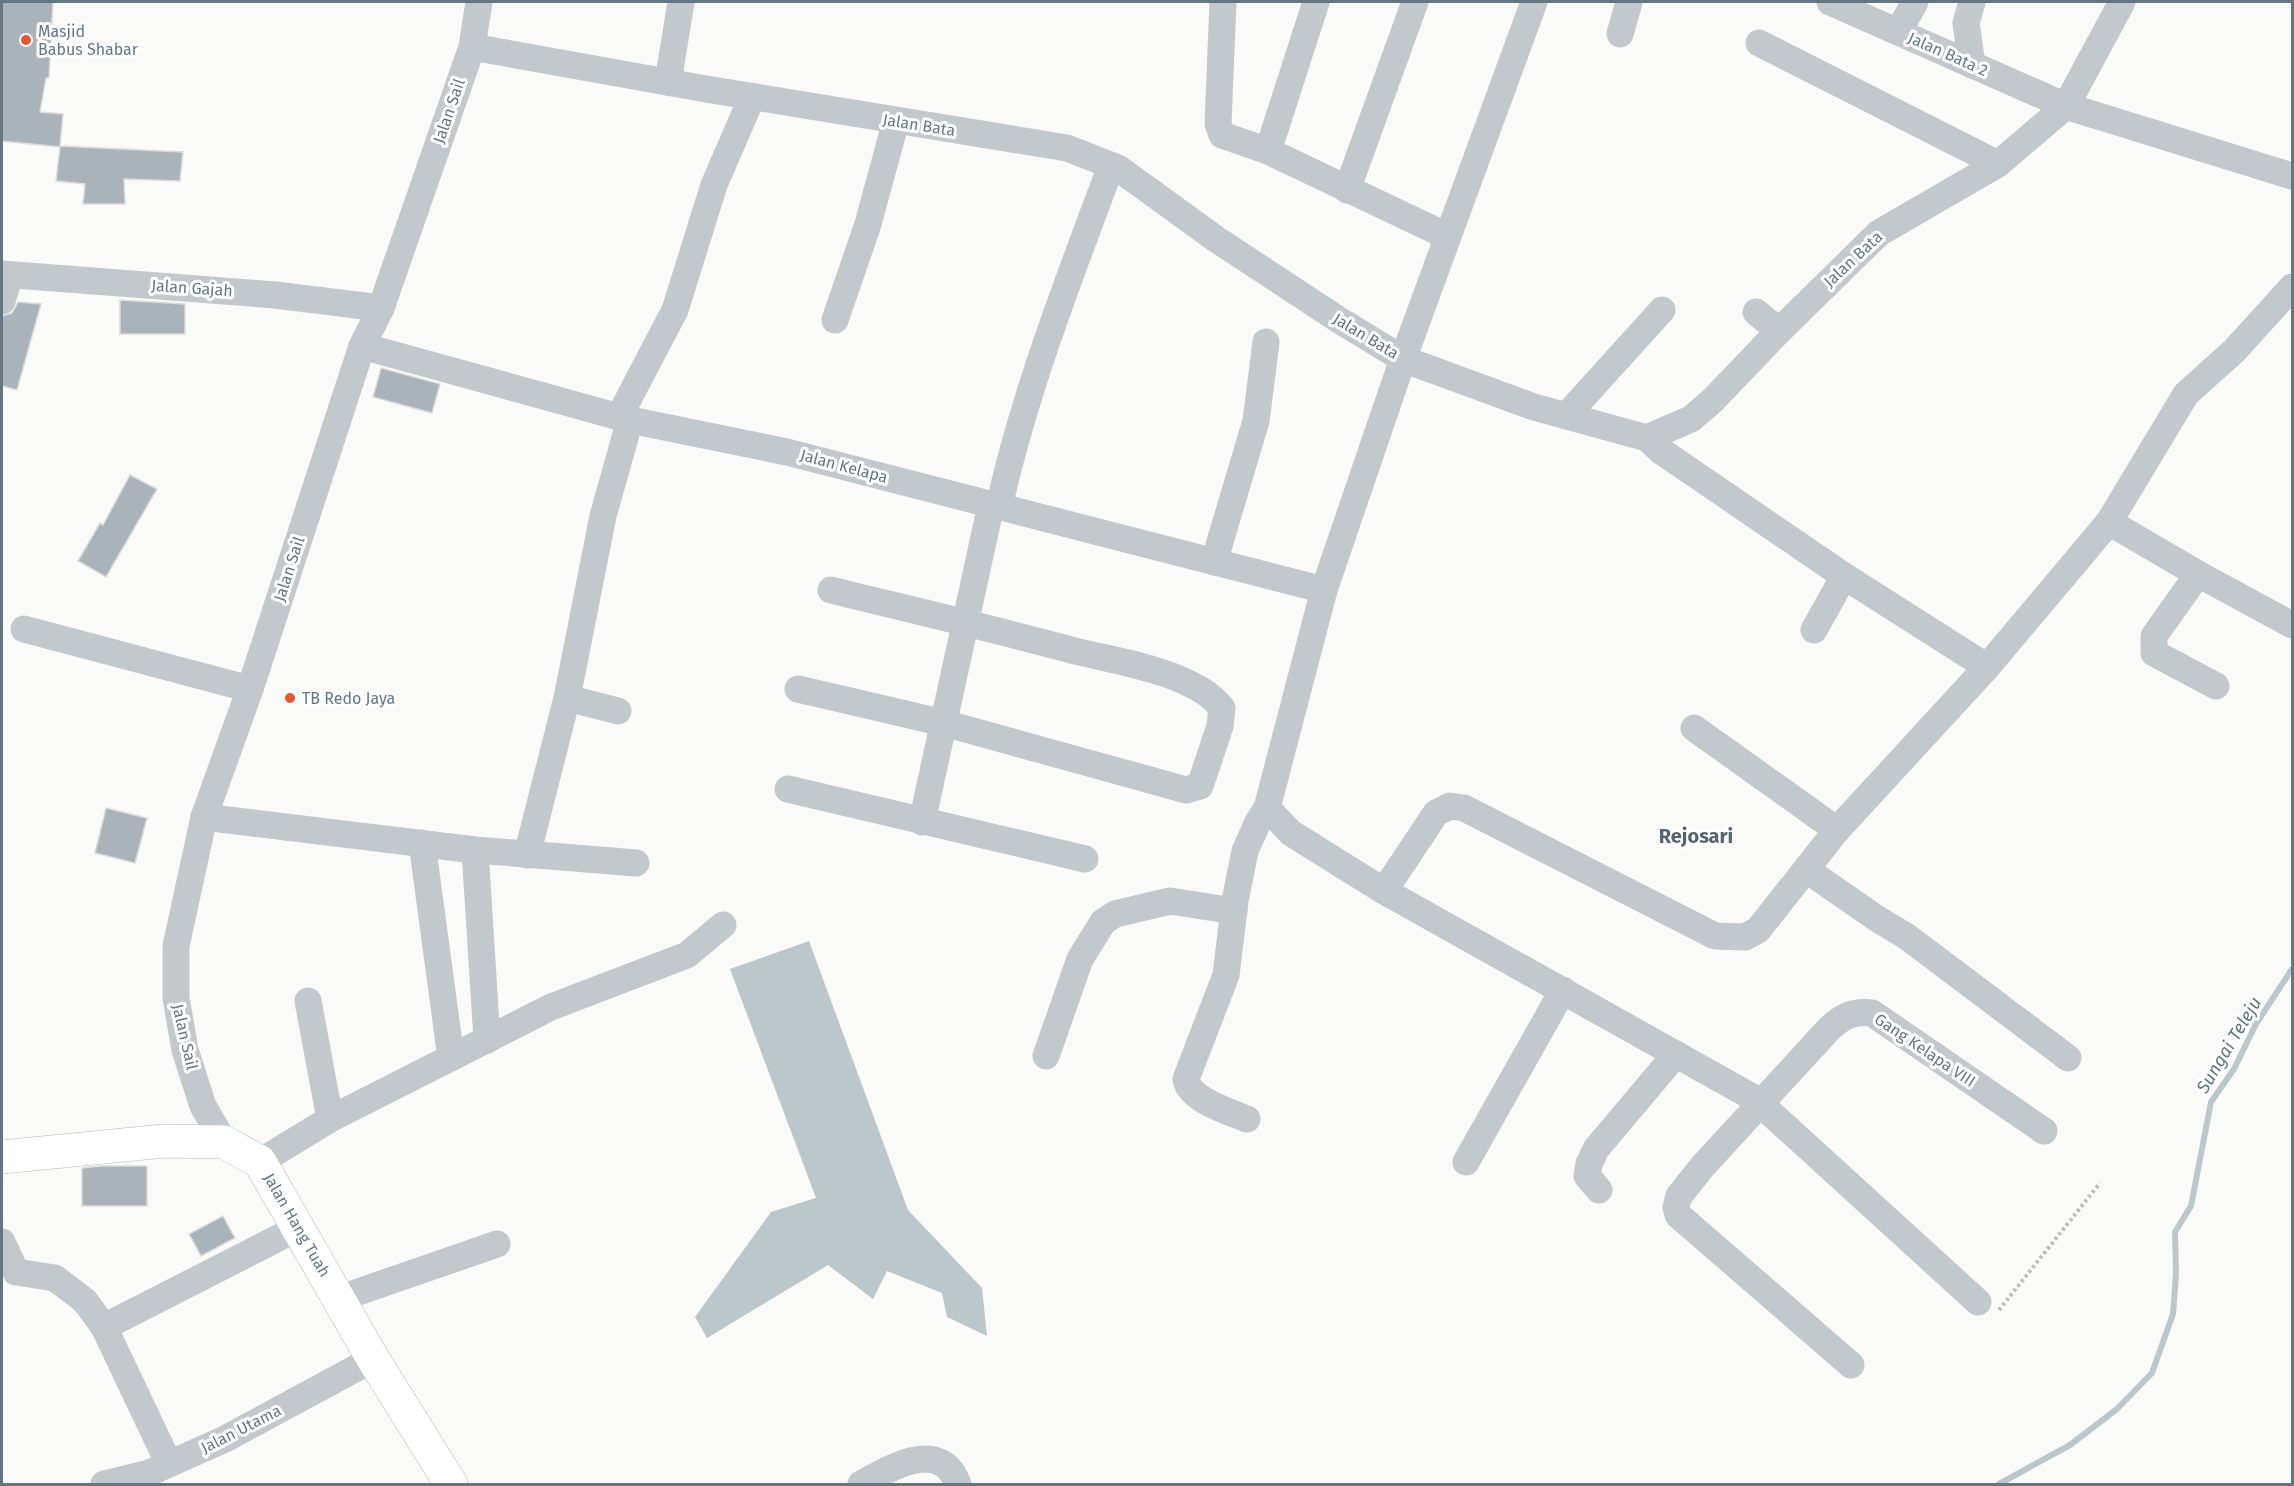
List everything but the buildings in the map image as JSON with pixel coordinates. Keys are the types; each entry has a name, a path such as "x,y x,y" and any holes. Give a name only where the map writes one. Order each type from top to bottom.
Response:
{"main road":[{"name":"Jalan Hang Tuah","path":"2,1157 164,1141 224,1142 260,1162 373,1359 451,1485"}],"street":[{"name":"Jalan Sail","path":"224,1142 203,1106 185,1050 176,998 176,946 204,818 250,689 362,346 381,308 472,47 479,2"},
{"path":"668,82 681,2"},
{"path":"1223,2 1218,124 1222,135 1268,151 1447,236"},
{"path":"1268,151 1316,2"},
{"path":"1347,190 1415,2"},
{"path":"1247,1119 1207,1102 1189,1088 1186,1079 1226,975 1245,851 1267,808 1324,590 1403,359 1534,2"},
{"path":"1620,34 1629,2"},
{"name":"Jalan Bata 2","path":"1830,2 2066,106 2292,176"},
{"path":"1898,32 1915,2"},
{"path":"1972,2 1966,22 1972,65"},
{"name":"Jalan Bata","path":"472,47 752,97 1067,148 1118,168 1216,239 1403,359 1534,407 1647,438 1691,419 1713,400 1779,331 1879,233 1998,164 2066,106 2122,2"},
{"path":"1759,43 1998,164"},
{"path":"527,855 567,698 625,419 675,310 714,185 752,97"},
{"path":"835,320 868,225 896,121"},
{"path":"922,822 995,506 1073,268 1112,166"},
{"path":"2,301 6,275"},
{"name":"Jalan Gajah","path":"6,275 275,295 381,308"},
{"path":"1384,891 1436,813 1450,806 1464,808 1715,936 1745,937 1758,930 1837,830 1987,667 2109,522 2186,394 2234,351 2292,287"},
{"path":"1566,416 1662,310"},
{"path":"1756,312 1779,331"},
{"path":"1214,562 1256,421 1266,342"},
{"name":"Jalan Kelapa","path":"362,346 625,419 787,452 1324,590"},
{"path":"1647,438 1661,451 1844,576 1987,667"},
{"path":"2109,522 2292,625"},
{"path":"2198,574 2154,636 2154,653 2216,686"},
{"path":"1814,630 1844,576"},
{"path":"798,689 944,723 1186,790 1200,786 1220,726 1222,708 1213,696 1174,677 831,590"},
{"path":"24,629 250,689"},
{"path":"567,698 618,711"},
{"path":"1694,728 1837,830"},
{"path":"788,789 1084,859"},
{"path":"1267,808 1291,833 1384,891 1754,1098 1978,1302"},
{"path":"204,818 475,850 636,863"},
{"path":"422,843 451,1058"},
{"path":"475,850 487,1040"},
{"path":"1807,870 1906,936 2068,1058"},
{"path":"1046,1056 1080,959 1103,922 1115,914 1170,901 1234,911"},
{"path":"260,1162 330,1119 550,1007 687,955 723,924"},
{"path":"1466,1162 1563,990"},
{"path":"308,1000 330,1119"},
{"name":"Gang Kelapa VIII","path":"1851,1365 1678,1215 1676,1207 1679,1197 1702,1167 1841,1017 1857,1011 1872,1013 2044,1131"},
{"path":"1599,1190 1587,1176 1588,1164 1596,1149 1676,1054"},
{"path":"104,1328 298,1228"},
{"path":"2,1242 16,1272 55,1278 85,1301 104,1328 156,1474"},
{"path":"338,1299 496,1244"},
{"name":"Jalan Utama","path":"104,1485 156,1474 373,1359"},
{"path":"861,1485 881,1473 918,1459 931,1459 941,1463 951,1470 958,1485"}],"path":[{"path":"1978,1302 1992,1311 2001,1309 2100,1183"}],"shaded area":[{"path":"809,941 908,1210 982,1288 987,1336 947,1317 942,1293 887,1271 873,1299 828,1265 707,1338 695,1317 771,1212 816,1198 730,969"}],"waterway":[{"name":"Sungai Teleju","path":"1999,1484 2070,1445 2117,1409 2152,1373 2173,1314 2176,1274 2175,1232 2191,1206 2211,1102 2234,1069 2256,1024 2292,969"}],"place":[{"name":"Masjid Babus Shabar","path":"26,40"},
{"name":"TB Redo Jaya","path":"290,698"}],"district":[{"name":"Rejosari","path":"1696,836"}]}
